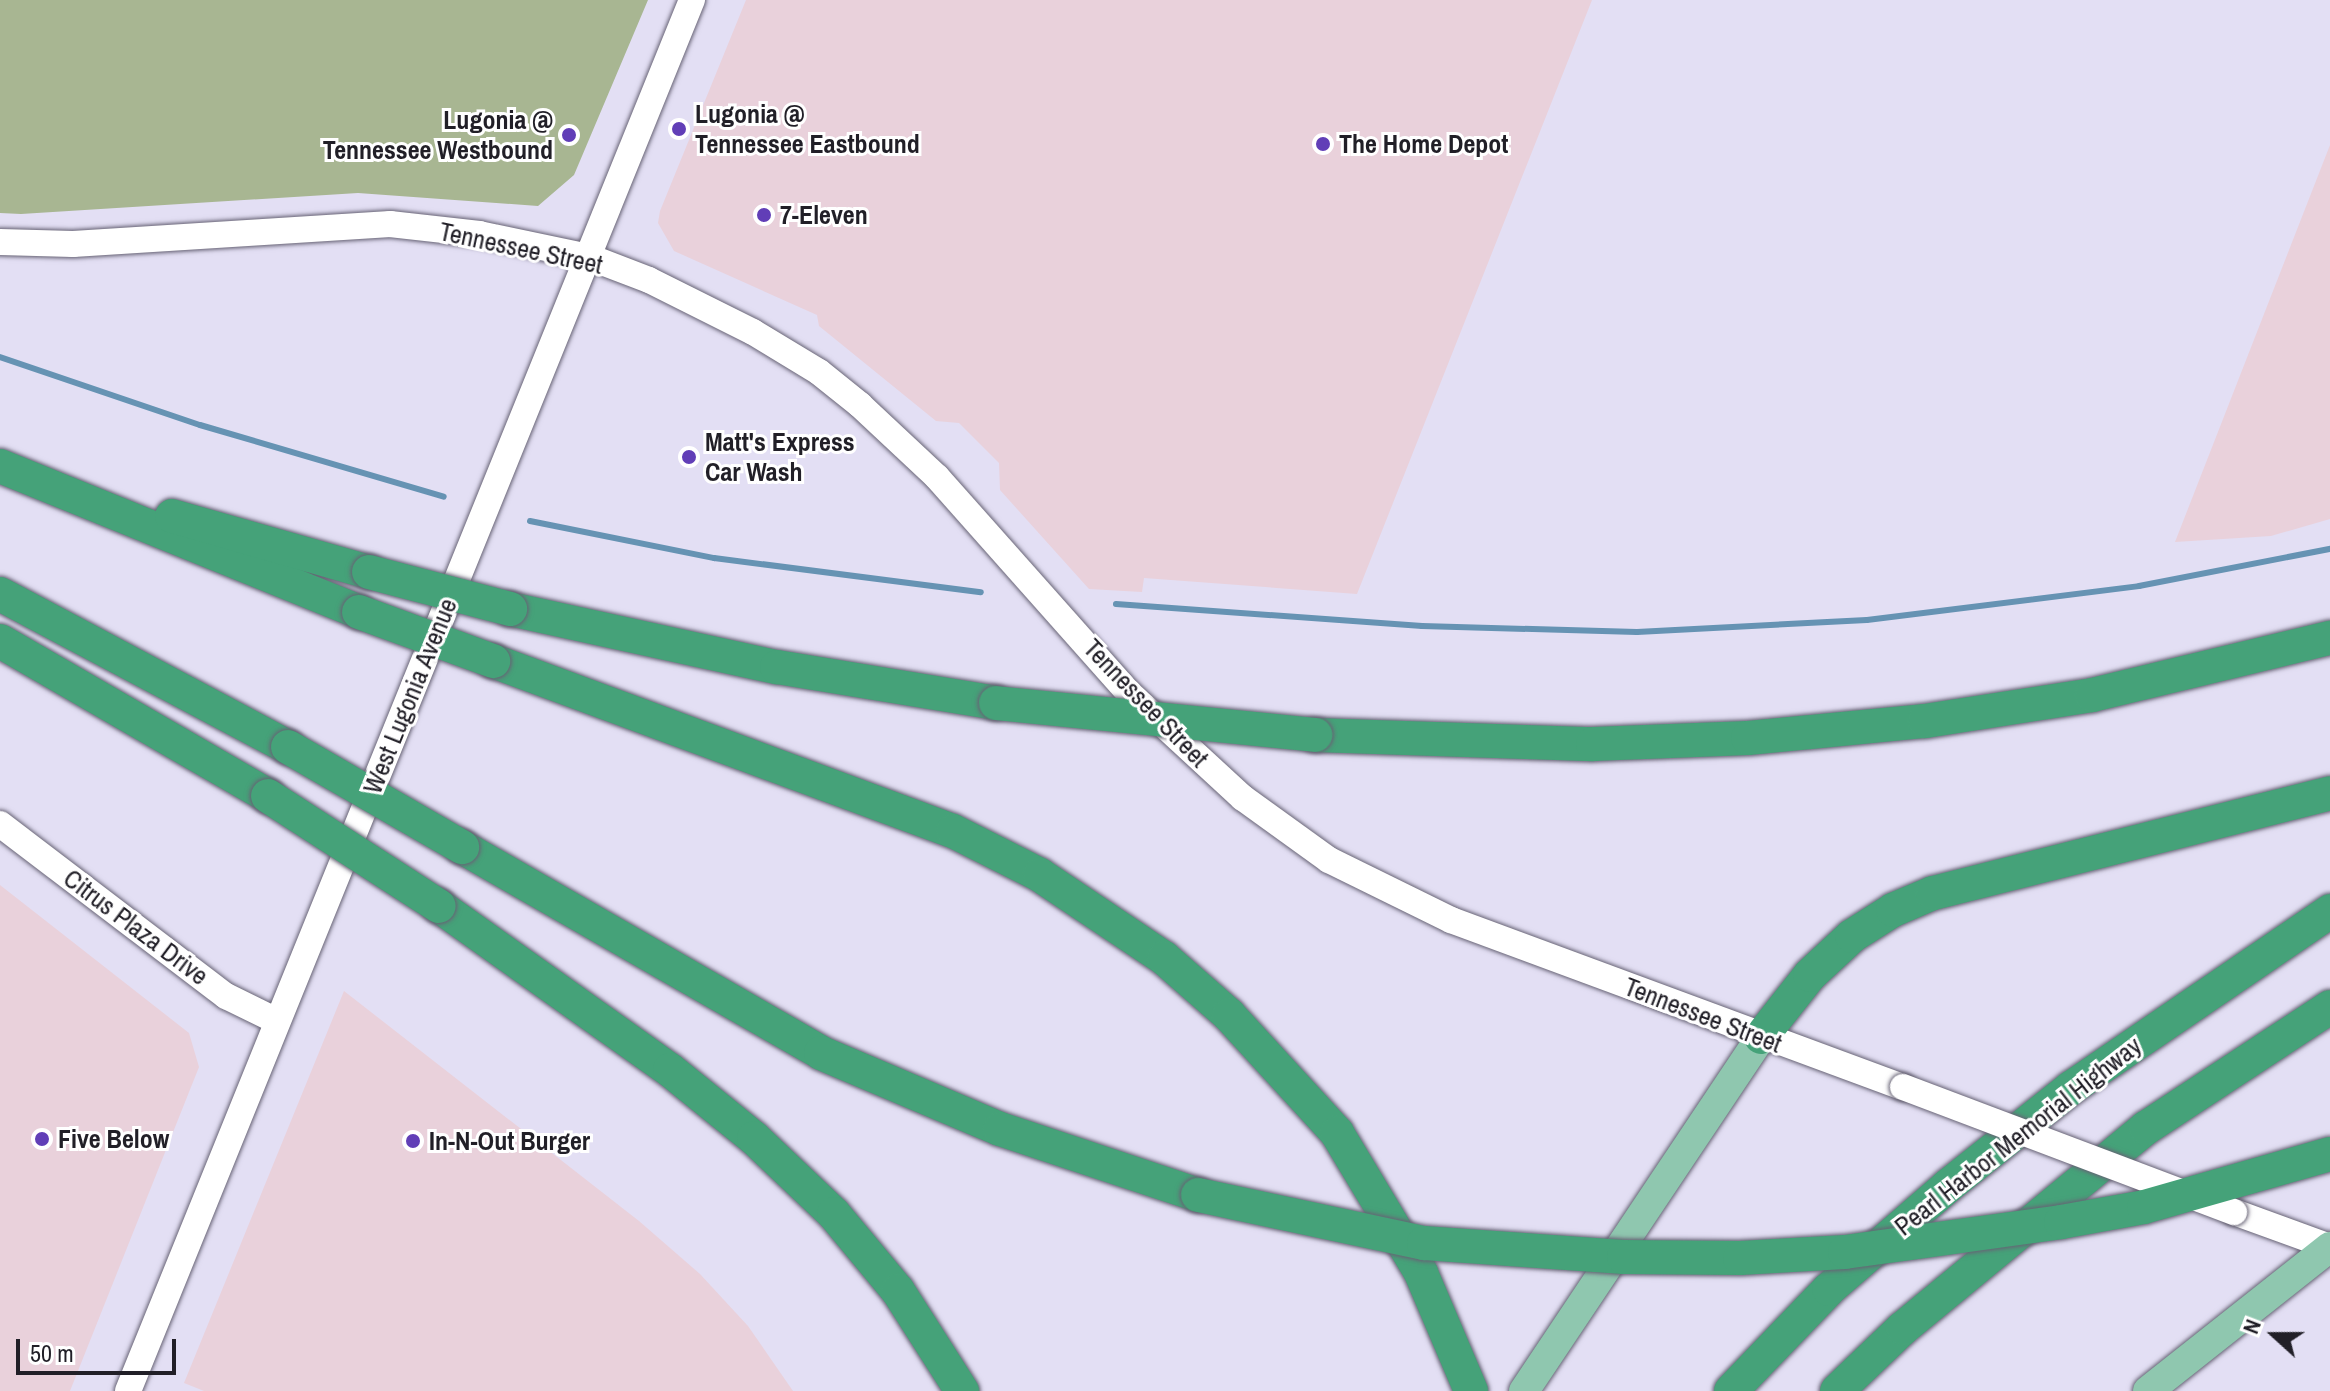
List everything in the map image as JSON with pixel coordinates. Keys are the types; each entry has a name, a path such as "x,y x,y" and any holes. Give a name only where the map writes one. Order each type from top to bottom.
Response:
{"highway":[{"path":"7,468 369,572 510,609 777,667 996,703 1315,735 1593,744 1748,738 1925,721 2092,695 2330,638"},
{"path":"7,468 359,612 953,831 1099,911 1229,1015 1337,1133 1383,1202 1459,1355 1471,1391"},
{"path":"0,594 288,747 821,1053 1000,1129 1198,1195 1424,1243 1624,1257 1740,1258 1845,1252 2047,1225 2144,1207 2330,1154"},
{"path":"0,641 268,796 439,906 670,1070 754,1138 834,1214 898,1291 962,1391"},
{"path":"1761,1037 1810,975 1852,936 1893,910 1933,893 2330,793"},
{"name":"Pearl Harbor Memorial Highway","path":"1731,1391 1829,1289 2071,1088 2330,911"},
{"path":"1837,1391 1903,1328 2146,1128 2330,1007"},
{"path":"1702,1391 1829,1289"}],"main road":[{"name":"West Lugonia Avenue","path":"128,1391 692,0"},
{"name":"Tennessee Street","path":"0,242 73,244 390,224 479,234 589,257 740,325 819,372 860,405 947,488 1128,692 1243,798 1306,845 1388,892 1451,920 1761,1037 2330,1247"},
{"name":"Citrus Plaza Drive","path":"0,824 226,996 277,1021"},
{"path":"1524,1391 1761,1037"},
{"path":"2148,1391 2330,1247"}],"shaded area":[{"path":"746,0 1592,0 1357,594 1144,578 1142,592 1089,589 1000,490 999,463 959,423 936,421 819,326 817,315 674,251 658,223 660,211"},
{"path":"2330,145 2330,519 2271,536 2175,542"},
{"path":"0,885 189,1033 199,1067 70,1391 0,1391"},
{"path":"344,991 639,1221 700,1274 748,1326 793,1391 204,1391 184,1383"}],"green space":[{"path":"0,0 648,0 574,175 538,206 358,193 21,214 0,213"}],"waterway":[{"path":"0,357 200,425 444,497"},
{"path":"530,521 714,558 981,592"},
{"path":"1116,604 1422,626 1637,632 1867,620 2139,586 2330,549"}],"place":[{"name":"Lugonia @ Tennessee Eastbound","path":"679,129"},
{"name":"Lugonia @ Tennessee Westbound","path":"569,135"},
{"name":"The Home Depot","path":"1323,144"},
{"name":"7-Eleven","path":"764,215"},
{"name":"Matt's Express Car Wash","path":"689,457"},
{"name":"Five Below","path":"42,1139"},
{"name":"In-N-Out Burger","path":"413,1141"}]}
